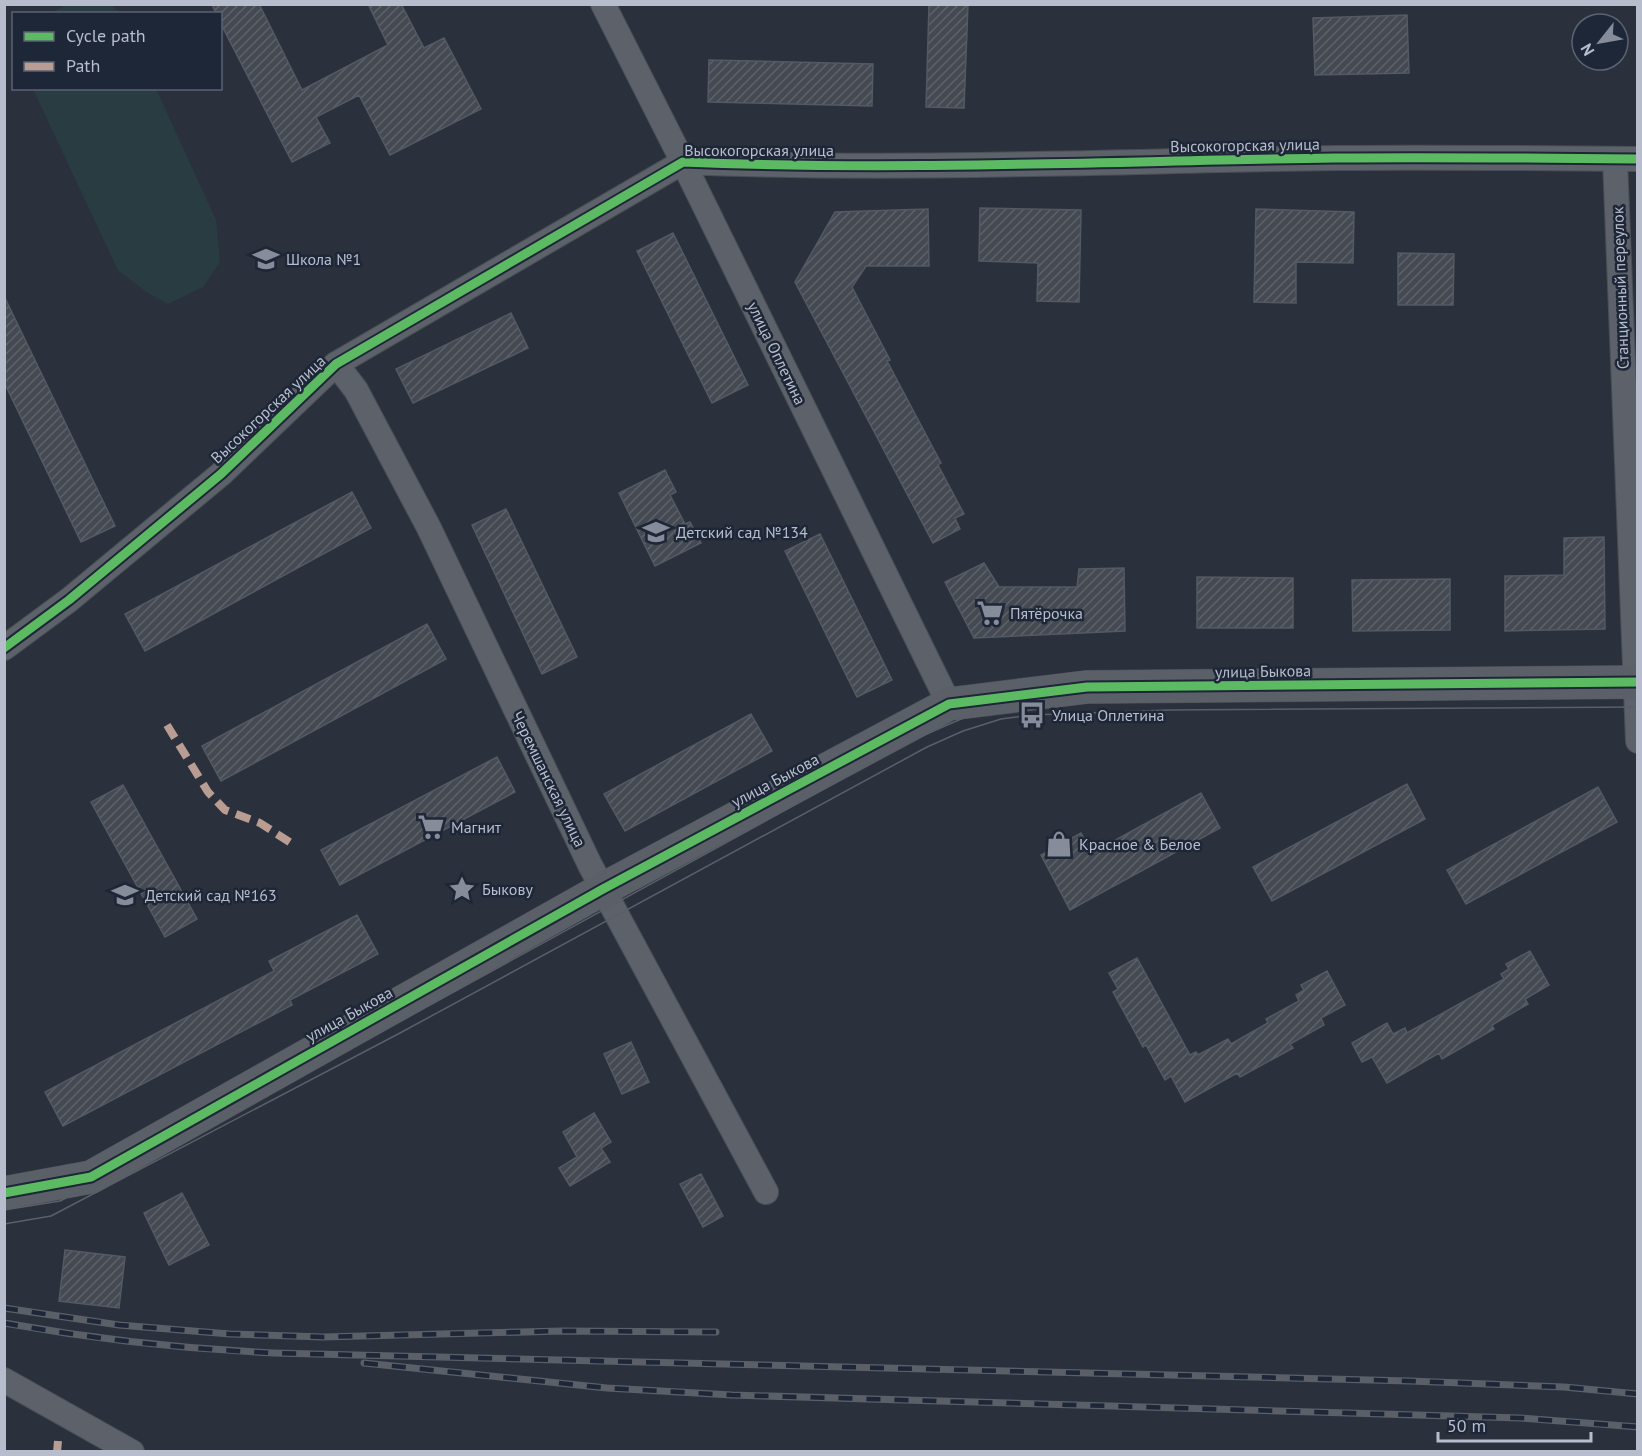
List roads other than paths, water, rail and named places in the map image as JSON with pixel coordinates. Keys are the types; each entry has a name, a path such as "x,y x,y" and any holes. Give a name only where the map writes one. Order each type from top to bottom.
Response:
{"street":[{"name":"улица Оплетина","path":"603,4 949,704"},
{"name":"Высокогорская улица","path":"4,648 69,600 222,474 336,364 683,162 976,165 1337,158 1626,159"},
{"name":"Станционный переулок","path":"1626,159 1638,741"},
{"name":"Черемшанская улица","path":"336,364 356,390 429,528 603,889 766,1191"},
{"name":"улица Быкова","path":"4,1193 91,1177 603,889 949,704 1087,687 1636,682"},
{"path":"4,1380 132,1452"}],"tram line":[{"path":"1377,700 1638,698"},
{"path":"4,1224 51,1216 400,1033 927,747 963,731 1001,719 1032,715 1168,710 1638,707"},
{"path":"317,1067 915,739 975,713 1005,712"},
{"path":"185,1137 238,1108"},
{"path":"4,1210 60,1201 137,1162"}],"railway":[{"path":"4,1308 119,1325 230,1334 323,1337 563,1331 716,1332"},
{"path":"4,1323 139,1342 274,1353 1410,1381 1564,1387 1638,1394"},
{"path":"364,1363 607,1388 732,1395 1520,1418 1638,1427"}],"place":[{"name":"Школа №1","path":"266,259"},
{"name":"Детский сад №134","path":"656,532"},
{"name":"Пятёрочка","path":"990,613"},
{"name":"Улица Оплетина","path":"1032,715"},
{"name":"Магнит","path":"431,827"},
{"name":"Красное & Белое","path":"1059,844"},
{"name":"Быкову","path":"462,889"},
{"name":"Детский сад №163","path":"125,895"}]}
